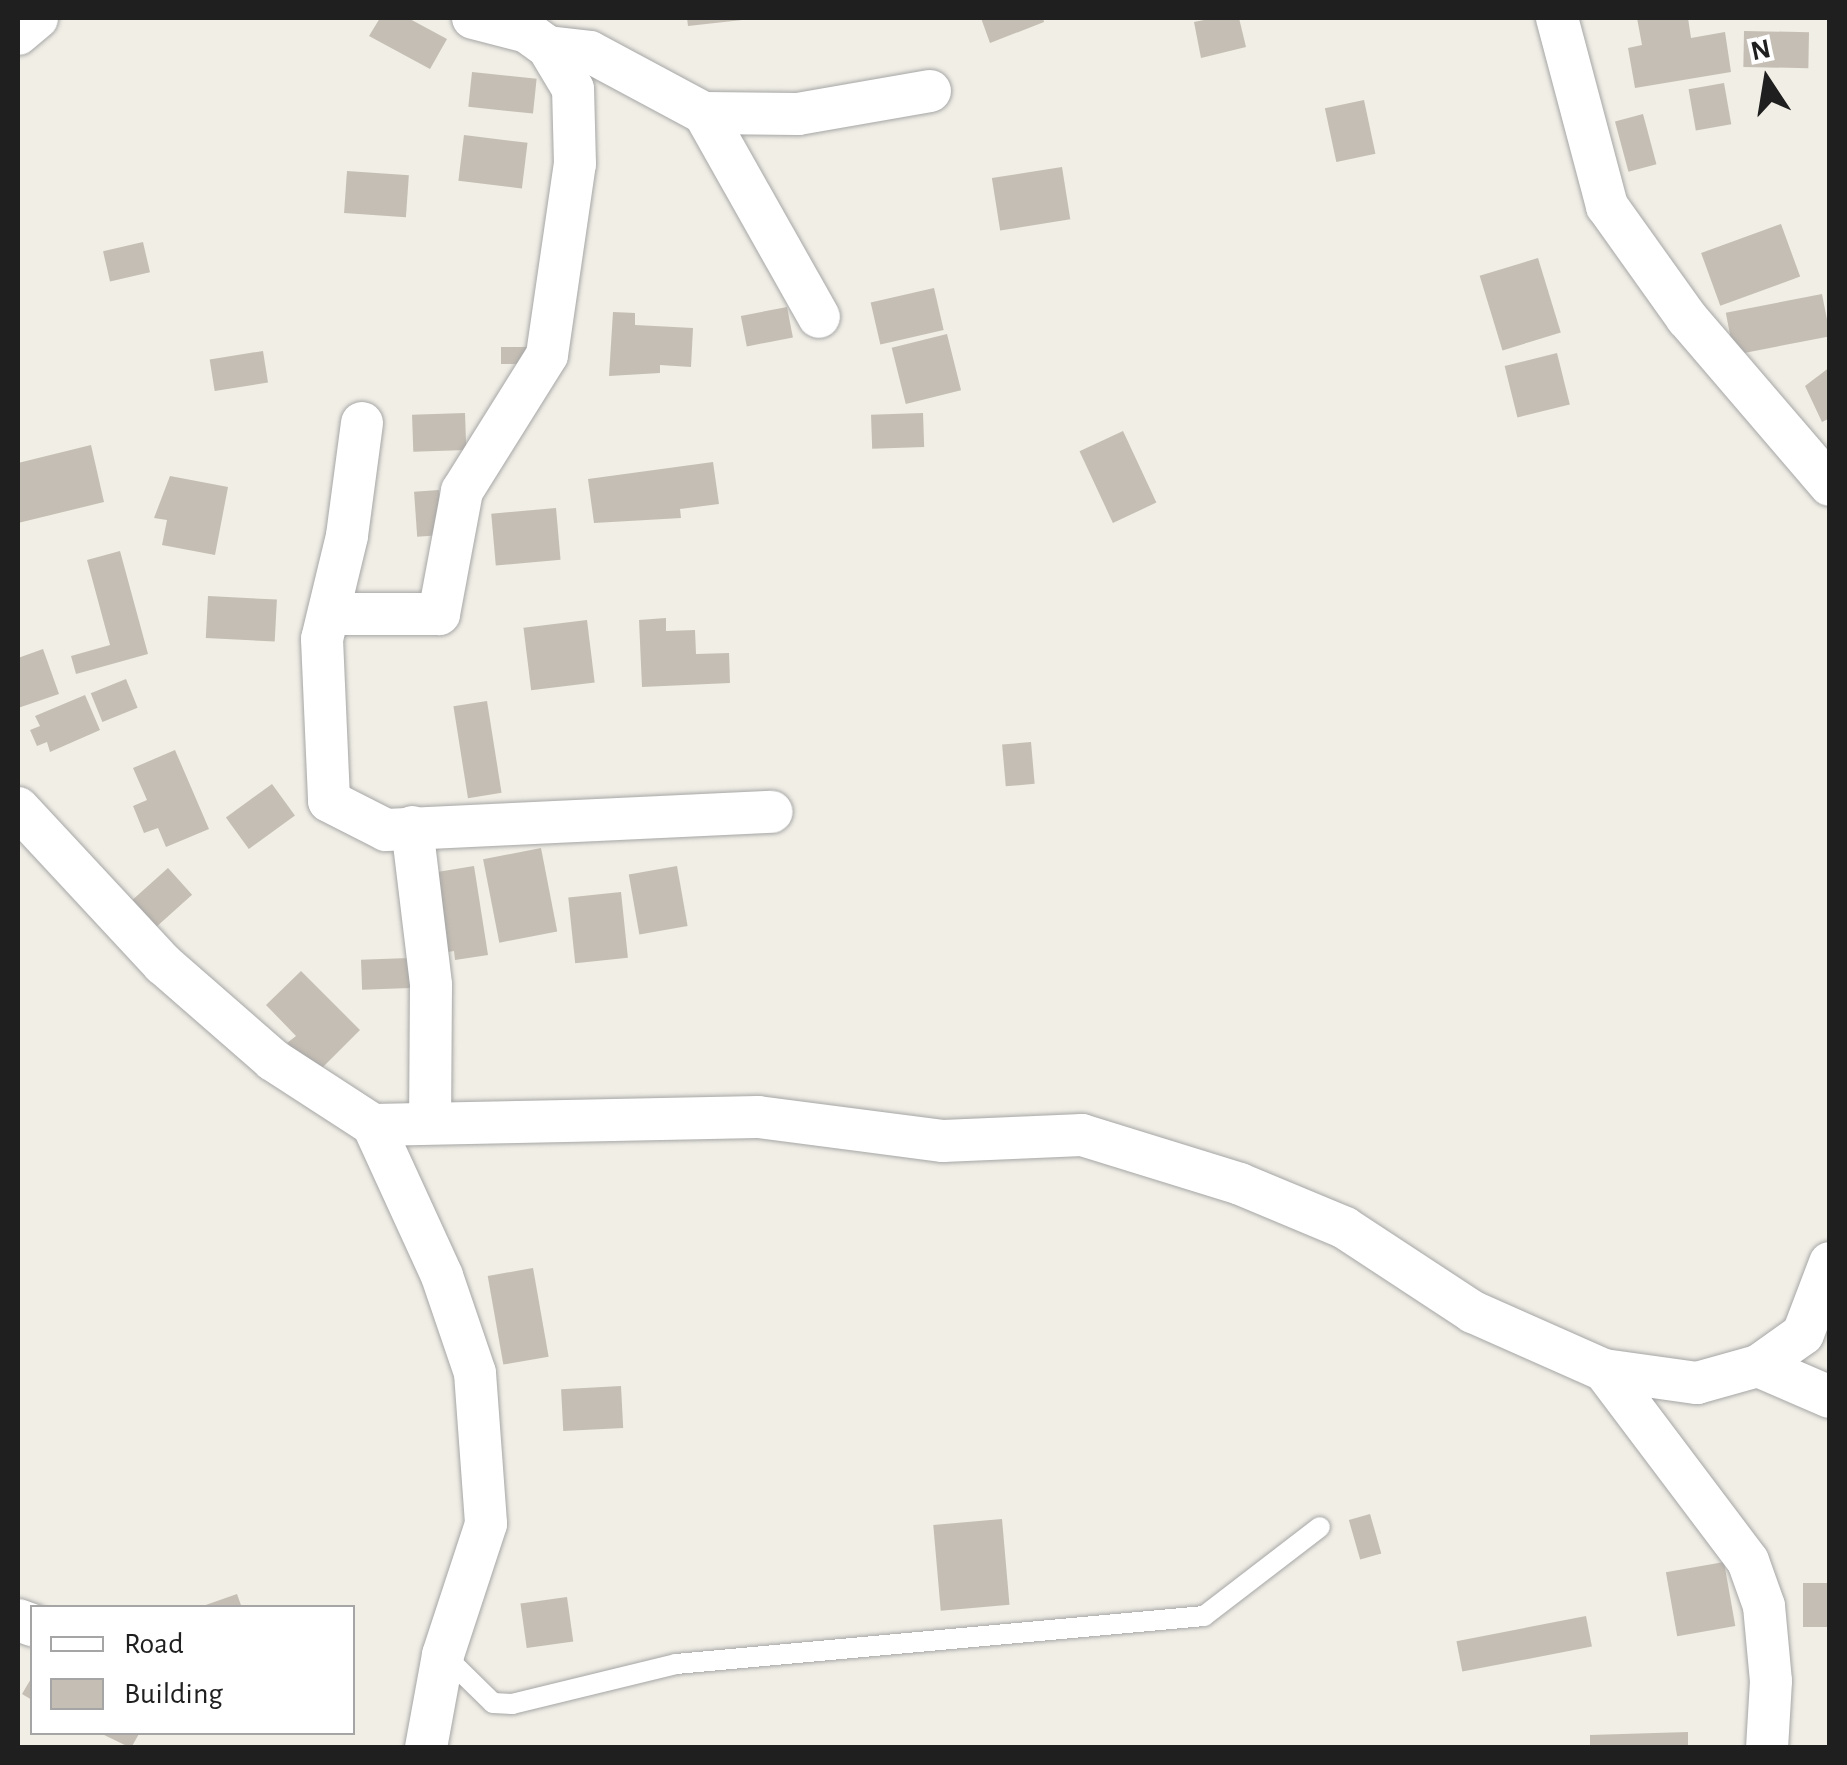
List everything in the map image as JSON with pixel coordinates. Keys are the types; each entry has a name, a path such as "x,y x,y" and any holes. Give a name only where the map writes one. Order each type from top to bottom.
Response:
{"street":[{"path":"18,34 37,18"},
{"path":"474,18 527,32 548,46 590,52 704,113 798,114 930,90"},
{"path":"1557,18 1607,206 1699,332 1830,484"},
{"path":"328,614 439,614 462,491 547,355 575,164 573,89 548,46"},
{"path":"704,113 819,317"},
{"path":"362,423 322,640 329,801 386,830 772,812"},
{"path":"18,808 163,964 273,1060 372,1126 442,1276 475,1373 486,1524 443,1655 426,1748"},
{"path":"412,827 431,984 430,1120"},
{"path":"372,1126 430,1120 758,1116 943,1141 1082,1135 1112,1141 1345,1228 1473,1312 1604,1370 1697,1383 1758,1366 1803,1334 1830,1262"},
{"path":"1758,1366 1830,1397"},
{"path":"1604,1370 1748,1561 1764,1606 1771,1680 1767,1748"}],"lane":[{"path":"443,1655 493,1703 512,1704 676,1664 1204,1616 1320,1527"}],"building":[{"path":"380,18 408,18 447,39 430,69 369,36"},
{"path":"687,18 741,18 742,20 688,26"},
{"path":"981,18 1043,18 1044,22 990,43"},
{"path":"1239,18 1246,47 1201,58 1194,22"},
{"path":"1637,18 1688,18 1691,38 1725,32 1731,72 1635,88 1628,48 1642,45"},
{"path":"1744,31 1809,32 1808,68 1743,67"},
{"path":"472,72 537,79 533,114 468,107"},
{"path":"1724,83 1731,124 1696,131 1689,89"},
{"path":"1364,100 1375,154 1336,162 1325,108"},
{"path":"1643,114 1656,164 1628,172 1615,122"},
{"path":"464,135 528,143 522,188 458,181"},
{"path":"1062,167 1070,219 1000,230 992,178"},
{"path":"347,171 409,175 406,217 344,213"},
{"path":"1781,224 1800,277 1720,306 1701,253"},
{"path":"143,242 150,272 110,281 103,251"},
{"path":"1538,258 1561,333 1502,350 1480,276"},
{"path":"934,288 944,330 880,345 871,303"},
{"path":"1822,294 1830,336 1734,355 1726,313"},
{"path":"787,307 793,337 747,346 741,316"},
{"path":"613,312 635,313 635,325 693,328 691,367 660,365 660,373 609,376"},
{"path":"947,334 961,390 906,404 892,348"},
{"path":"501,347 532,347 532,364 501,364"},
{"path":"263,351 268,383 215,391 210,359"},
{"path":"1557,353 1570,404 1517,417 1505,366"},
{"path":"1830,367 1830,418 1822,422 1805,386"},
{"path":"465,413 466,450 413,452 412,415"},
{"path":"923,413 924,447 872,449 871,415"},
{"path":"1123,431 1156,503 1113,523 1079,451"},
{"path":"91,445 104,502 18,523 18,463"},
{"path":"713,462 719,504 680,509 681,518 594,523 588,479"},
{"path":"170,476 228,487 215,555 162,545 167,520 154,518"},
{"path":"439,490 442,535 417,537 414,492"},
{"path":"556,508 561,560 496,565 491,514"},
{"path":"120,551 148,654 76,674 71,656 110,645 87,560"},
{"path":"208,596 277,600 275,642 206,638"},
{"path":"666,618 666,631 695,630 696,654 729,653 730,683 642,687 639,620"},
{"path":"587,620 595,683 531,690 523,628"},
{"path":"43,649 59,694 18,708 18,658"},
{"path":"126,679 138,708 102,722 91,693"},
{"path":"85,695 100,730 50,752 47,742 37,746 30,730 40,726 35,716"},
{"path":"487,701 502,793 468,798 453,706"},
{"path":"1031,742 1035,784 1006,786 1002,745"},
{"path":"175,750 209,829 166,847 158,828 144,833 133,806 147,800 133,768"},
{"path":"272,784 295,816 249,849 226,818"},
{"path":"541,848 557,931 499,943 483,859"},
{"path":"474,866 488,955 455,960 454,951 437,954 425,874"},
{"path":"677,866 688,926 639,935 629,875"},
{"path":"168,868 192,895 156,927 132,900"},
{"path":"621,892 628,958 575,963 568,898"},
{"path":"409,958 410,988 362,990 361,960"},
{"path":"301,971 360,1030 317,1073 287,1043 296,1036 266,1005"},
{"path":"533,1268 549,1357 503,1365 488,1276"},
{"path":"621,1386 623,1428 563,1431 561,1389"},
{"path":"1370,1514 1381,1553 1360,1559 1349,1520"},
{"path":"1002,1519 1009,1605 941,1611 933,1525"},
{"path":"1724,1562 1735,1626 1677,1636 1666,1572"},
{"path":"1803,1583 1830,1583 1830,1627 1803,1627"},
{"path":"237,1594 241,1605 206,1605"},
{"path":"567,1597 573,1642 527,1648 520,1604"},
{"path":"1586,1616 1592,1646 1462,1672 1456,1641"},
{"path":"30,1680 30,1699 22,1694"},
{"path":"1688,1732 1688,1748 1590,1748 1590,1735"},
{"path":"104,1735 138,1735 131,1748"}]}
